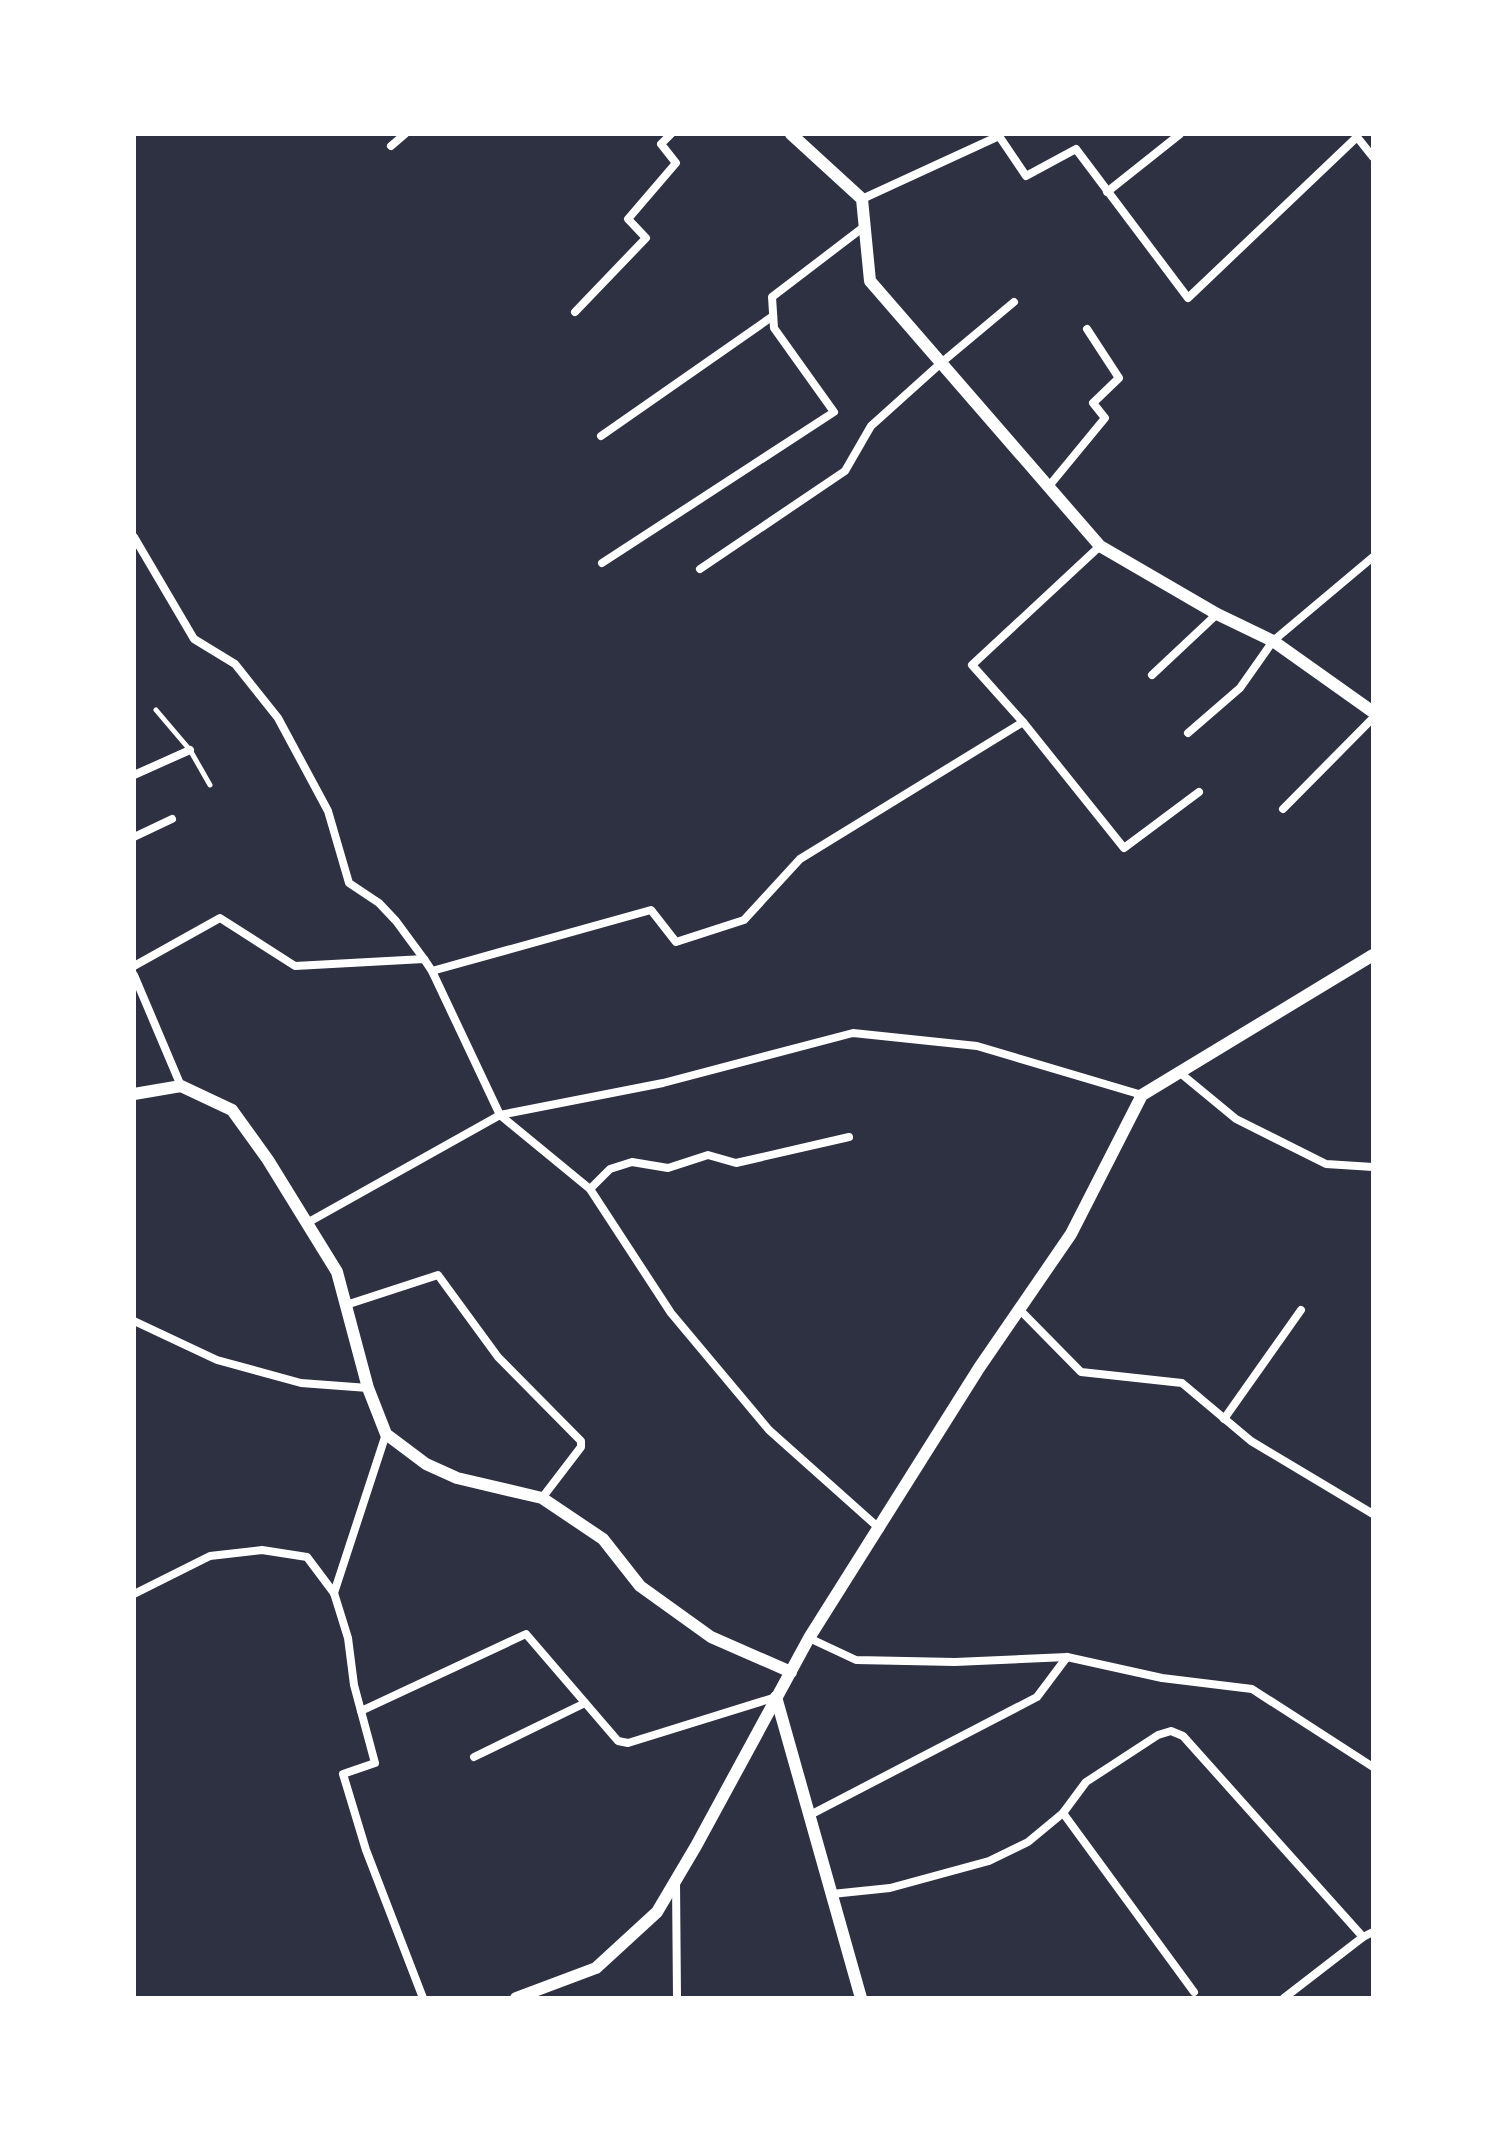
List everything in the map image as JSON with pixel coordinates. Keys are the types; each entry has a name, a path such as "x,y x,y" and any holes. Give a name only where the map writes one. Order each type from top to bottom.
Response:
{"street":[{"path":"391,146 405,134"},
{"path":"575,312 646,238 628,219 676,163 661,144 671,134"},
{"path":"791,134 862,199 870,281 1100,546 1217,614 1273,641 1373,715 1283,809"},
{"path":"1107,192 1180,134"},
{"path":"862,199 998,135 1026,176 1076,149 1188,298 1357,137 1373,157"},
{"path":"602,563 834,412 774,328 772,297 865,226"},
{"path":"700,569 845,471 871,426 1014,302"},
{"path":"601,436 773,316"},
{"path":"1049,486 1105,418 1093,403 1119,378 1087,329"},
{"path":"136,544 194,639 235,664 278,718 328,811 349,883 379,903 396,921 432,971 500,1115 590,1189 671,1313 769,1430 880,1529"},
{"path":"1100,546 972,665 1023,722 1124,848 1199,792"},
{"path":"1188,733 1240,688 1273,641 1373,557"},
{"path":"1152,675 1217,614"},
{"path":"432,971 651,910 676,942 744,920 800,859 1023,722"},
{"path":"134,775 190,750"},
{"path":"134,837 172,819"},
{"path":"134,966 220,918 295,966 424,959"},
{"path":"516,1998 596,1968 657,1912 809,1638 970,1382 1071,1234 1142,1095 1373,955"},
{"path":"134,975 181,1086"},
{"path":"307,1223 500,1115 663,1083 853,1033 977,1046 1142,1095"},
{"path":"1179,1072 1236,1119 1287,1145 1326,1164 1373,1167"},
{"path":"134,1094 181,1086 232,1110 268,1160 337,1272 368,1388 386,1434 426,1464 457,1478 542,1498 603,1539 640,1586 711,1637 791,1672"},
{"path":"590,1189 610,1169 632,1162 668,1168 708,1155 736,1163 849,1137"},
{"path":"346,1305 438,1275 498,1357 581,1441 581,1447 542,1498"},
{"path":"1019,1309 1081,1372 1182,1383 1251,1441 1373,1514"},
{"path":"1224,1419 1301,1310"},
{"path":"134,1321 217,1360 301,1383 368,1388"},
{"path":"334,1593 386,1434"},
{"path":"134,1594 210,1556 262,1550 307,1557 334,1593 348,1638 354,1685 375,1763 343,1774 366,1850 423,1998"},
{"path":"361,1711 526,1634 618,1741 628,1743 776,1697"},
{"path":"809,1638 856,1660 955,1662 1067,1657 1162,1678 1252,1689 1373,1767"},
{"path":"810,1815 1037,1697 1067,1657"},
{"path":"776,1697 861,1998"},
{"path":"474,1757 585,1703"},
{"path":"832,1894 890,1888 989,1861 1028,1842 1063,1813 1086,1782 1158,1735 1171,1731 1183,1736 1363,1937"},
{"path":"1063,1813 1194,1992"},
{"path":"676,1880 677,1998"},
{"path":"1284,1998 1373,1932"}],"lane":[{"path":"156,710 190,750 210,785"}]}
